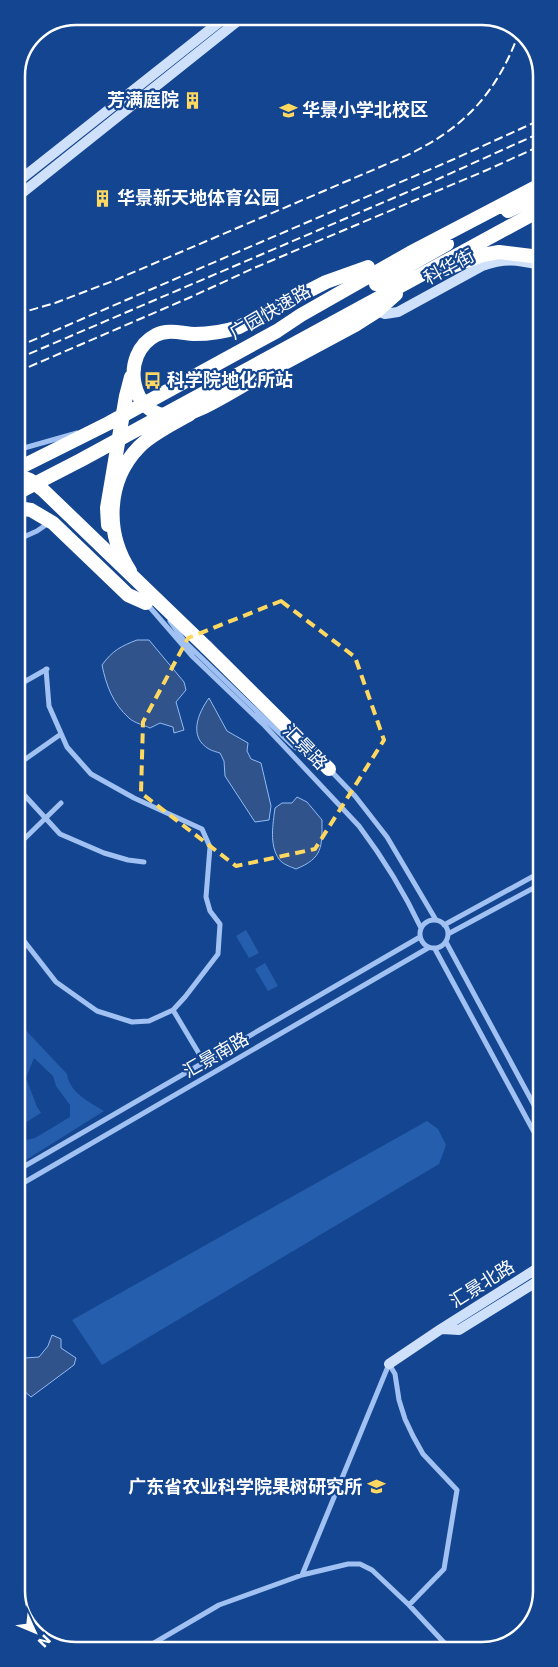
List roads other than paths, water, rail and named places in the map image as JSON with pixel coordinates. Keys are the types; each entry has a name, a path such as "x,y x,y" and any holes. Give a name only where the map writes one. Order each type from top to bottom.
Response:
{"highway":[{"name":"广园快速路","path":"25,465 109,423 277,331 301,315 410,253 533,188"},
{"path":"277,331 312,318 522,204 533,203"},
{"path":"25,489 82,460 533,214"},
{"path":"110,526 115,492 121,473 126,462 148,439 193,412 377,311 408,282 483,255 499,252 533,256"},
{"path":"149,600 129,578 117,559 111,543 107,508 126,396 139,351 155,336 170,332 193,334 227,331 239,327 326,282 410,253"},
{"path":"133,369 137,393 150,408 166,416 193,412"},
{"path":"25,478 43,490 329,769"},
{"path":"25,509 31,510 50,521 128,595 149,600"}],"street":[{"path":"25,177 216,25"},
{"path":"25,190 233,25"},
{"name":"科华街","path":"377,311 386,314 398,312 482,266 496,262 518,260 533,263"},
{"path":"25,448 109,423"},
{"path":"25,536 37,531 50,521"},
{"name":"汇景路","path":"149,600 185,642 294,746 329,769 355,796 386,837 436,920"},
{"name":"汇景路","path":"149,600 193,658 264,725 360,826 398,883 421,928"},
{"path":"25,682 48,669 49,706 67,747 91,774 134,798 202,829 210,847 206,896 210,911 220,924 218,954 173,1010 149,1021 132,1022 97,1011 56,982 25,942"},
{"path":"25,759 61,734"},
{"path":"25,796 60,834 104,853 128,860 144,862"},
{"path":"25,839 61,803"},
{"path":"444,925 533,876"},
{"path":"448,934 533,888"},
{"path":"436,920 444,925 448,934 443,946 432,948 424,945 420,937 421,928 427,922 436,920"},
{"name":"汇景南路","path":"25,1166 420,937"},
{"path":"446,942 533,1103"},
{"path":"432,948 533,1131"},
{"name":"汇景南路","path":"25,1182 432,948"},
{"path":"173,1010 204,1062"},
{"name":"汇景北路","path":"389,1364 533,1271"},
{"name":"汇景北路","path":"441,1329 459,1330 533,1284"},
{"path":"302,1575 389,1364"},
{"path":"389,1364 395,1374 399,1400 413,1436 423,1454 457,1490 444,1569 409,1605"},
{"path":"156,1642 219,1605 302,1575 348,1564 360,1564 372,1570 409,1605 443,1642"}],"railway":[{"path":"25,312 55,303 113,281 423,147 443,135 475,108 489,91 500,73 517,39"},
{"path":"25,344 452,160 533,123"},
{"path":"25,356 438,179 533,136"},
{"path":"25,369 254,268 533,149"}],"place":[{"name":"芳满庭院","path":"193,100"},
{"name":"华景小学北校区","path":"288,110"},
{"name":"华景新天地体育公园","path":"103,198"},
{"name":"科学院地化所站","path":"153,380"},
{"name":"广东省农业科学院果树研究所","path":"376,1487"}]}
